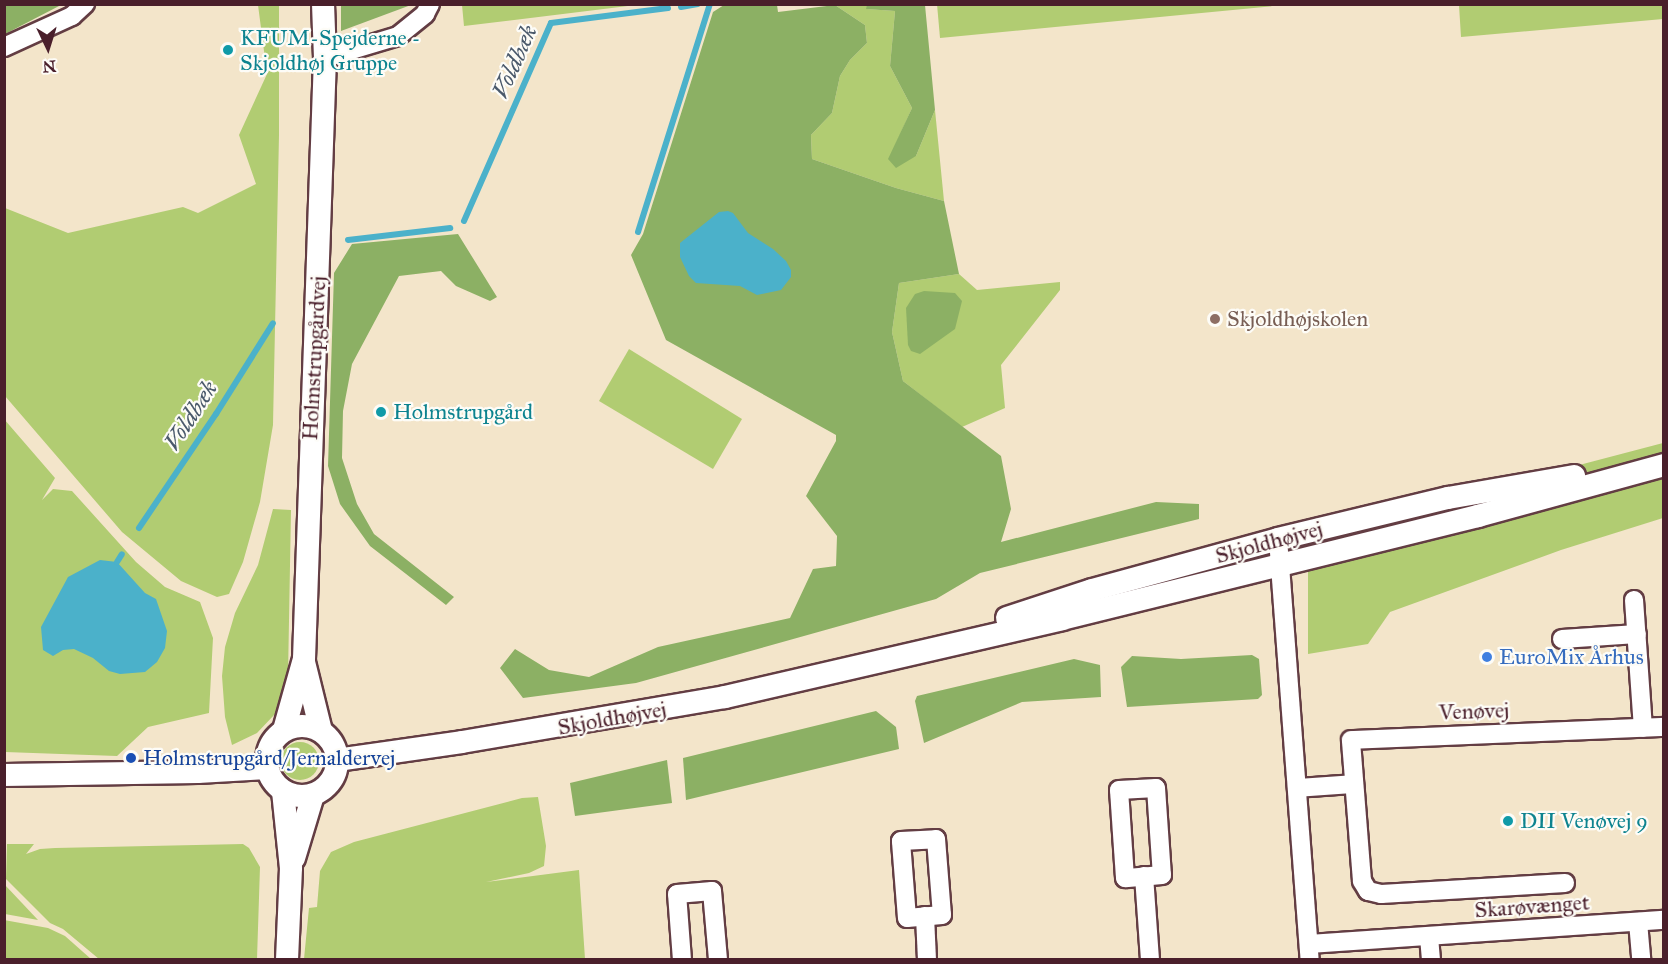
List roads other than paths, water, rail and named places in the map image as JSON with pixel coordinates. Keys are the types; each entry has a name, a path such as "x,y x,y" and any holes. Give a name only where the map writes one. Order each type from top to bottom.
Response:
{"street":[{"path":"4,47 72,16 85,4"},
{"name":"Holmstrupgårdvej","path":"284,730 304,659 325,58 323,4"},
{"path":"325,58 398,36 425,14 430,4"},
{"name":"Skjoldhøjvej","path":"883,659 1092,590 1278,539 1448,498 1664,463"},
{"name":"Skjoldhøjvej","path":"337,760 725,698 883,659 1062,619 1478,516 1664,463"},
{"path":"1278,539 1310,952"},
{"path":"1634,600 1643,728"},
{"path":"1562,639 1637,634"},
{"name":"Holmstrupgårdvej","path":"304,659 321,731"},
{"path":"302,725 321,731 331,740 337,760 333,777 321,791 313,795 296,796 283,791 272,781 267,768 271,742 284,730 302,725"},
{"name":"Venøvej","path":"1565,883 1374,894 1368,891 1362,881 1351,740 1664,727"},
{"path":"4,775 198,772 267,768"},
{"path":"1297,788 1354,784"},
{"path":"1156,788 1162,875 1144,876 1125,878 1119,790 1156,788"},
{"path":"283,791 291,868 287,960"},
{"path":"291,868 313,795"},
{"path":"1144,876 1150,960"},
{"path":"682,960 677,894 712,891 718,960"},
{"path":"925,916 927,960"},
{"name":"Skarøvænget","path":"1310,952 1429,937 1664,920"},
{"path":"1638,922 1641,960"},
{"path":"1429,937 1431,960"}],"water":[{"path":"719,212 733,213 748,233 773,249 786,261 791,270 791,277 781,290 757,295 740,286 696,283 689,276 680,257 680,243"},
{"path":"100,560 117,562 145,593 156,599 167,631 165,648 157,662 145,672 120,674 109,671 93,658 74,649 63,650 53,656 43,650 41,627 68,577"}],"waterway":[{"name":"Voldbæk","path":"681,7 698,4"},
{"path":"638,232 710,4"},
{"name":"Voldbæk","path":"464,221 551,23 668,8"},
{"name":"Voldbæk","path":"348,240 450,228"},
{"name":"Voldbæk","path":"139,528 216,414 273,323"},
{"name":"Voldbæk","path":"117,562 122,554"}],"place":[{"name":"KFUM-Spejderne - Skjoldhøj Gruppe","path":"228,50"},
{"name":"Skjoldhøjskolen","path":"1215,319"},
{"name":"Holmstrupgård","path":"381,412"},
{"name":"EuroMix Århus","path":"1487,657"},
{"name":"Holmstrupgård/Jernaldervej","path":"131,758"},
{"name":"DII Venøvej 9","path":"1508,821"}]}
